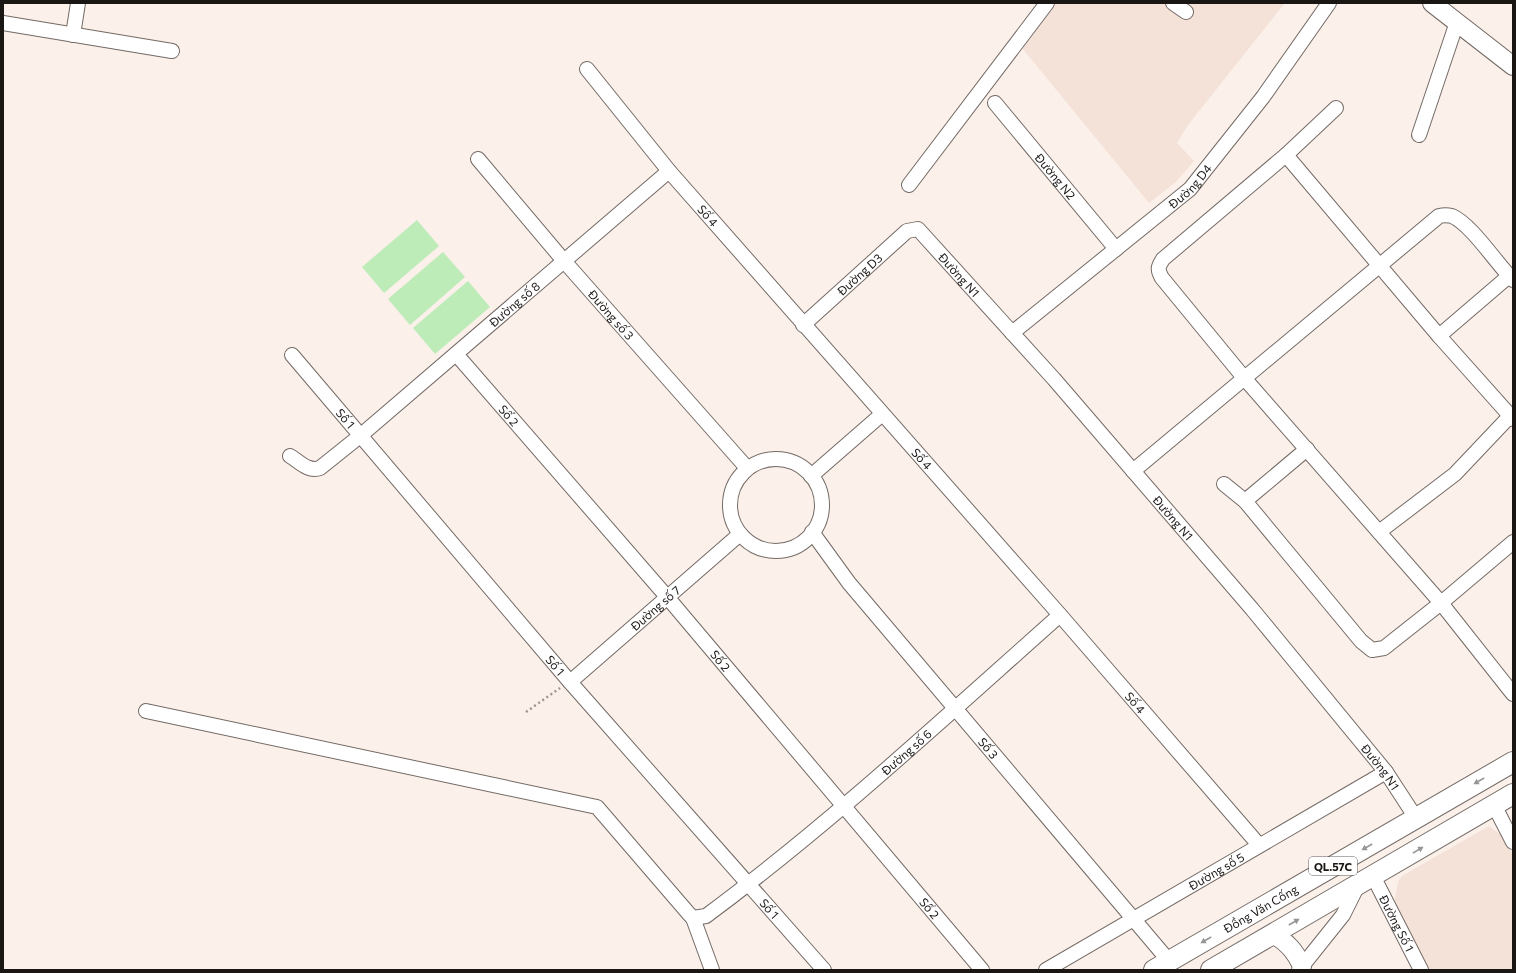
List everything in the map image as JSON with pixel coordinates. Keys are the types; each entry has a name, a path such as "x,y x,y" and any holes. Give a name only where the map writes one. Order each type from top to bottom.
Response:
{"highway":[{"name":"Đồng Văn Cống","path":"1161,966 1513,762"},
{"name":"QL.57C","path":"1211,970 1513,794"}],"main road":[{"path":"1432,3 1513,65"},
{"path":"1273,934 1289,946 1300,968"}],"street":[{"path":"73,35 78,3"},
{"path":"909,185 980,89 1047,3"},
{"path":"1173,3 1186,12"},
{"name":"Đường D4","path":"1012,333 1190,189 1263,97 1329,3"},
{"path":"1419,135 1456,22"},
{"path":"3,23 172,51"},
{"name":"Số 4","path":"587,70 669,171 881,415 1060,615 1259,845"},
{"name":"Đường N2","path":"995,103 1116,249"},
{"path":"1336,108 1286,155 1163,259 1158,266 1158,271 1162,278 1245,379 1441,603 1513,694"},
{"path":"1286,155 1439,336 1511,418 1455,474 1379,532"},
{"name":"Đường số 3","path":"478,159 564,262 748,468"},
{"name":"Đường số 8","path":"290,456 314,470 320,468 360,436 669,171"},
{"path":"1133,471 1245,379 1433,220 1446,215 1458,220 1481,243 1511,278 1439,336"},
{"name":"Đường D3","path":"803,325 907,231 918,229"},
{"name":"Đường N1","path":"918,229 1012,333 1252,609 1386,772 1416,818"},
{"name":"Số 2","path":"456,354 668,598 982,970"},
{"name":"Số 1","path":"292,355 570,682 824,970"},
{"path":"811,476 881,415"},
{"path":"1245,501 1307,449"},
{"path":"769,459 781,459 792,462 803,468 811,476 820,494 821,514 812,532 800,544 785,550 768,550 753,544 740,534 733,521 730,507 732,492 738,479 748,468 758,462 769,459"},
{"path":"1224,484 1245,501 1361,641 1372,650 1384,648 1441,603 1513,542"},
{"name":"Số 3","path":"812,532 849,583 1132,918 1161,966"},
{"name":"Đường số 7","path":"570,682 740,534"},
{"name":"Đường số 6","path":"693,918 706,916 749,885 844,806 1060,615"},
{"path":"146,711 597,807 693,918 712,970"},
{"name":"Đường số 5","path":"1046,970 1132,918 1386,772"},
{"path":"1494,805 1513,842"},
{"path":"1300,968 1343,915 1366,881"},
{"name":"Đường Số 1","path":"1366,881 1421,970"}],"path":[{"path":"526,712 570,682"}],"shaded area":[{"path":"1054,3 1285,3 1188,125 1177,143 1194,161 1176,182 1149,203 1022,48"},
{"path":"1489,826 1504,837 1513,855 1513,970 1424,970 1393,909 1398,882 1402,876"}],"green space":[{"path":"417,220 439,246 384,293 362,267"},
{"path":"443,252 465,277 410,325 388,299"},
{"path":"468,281 490,307 435,354 413,328"}]}
